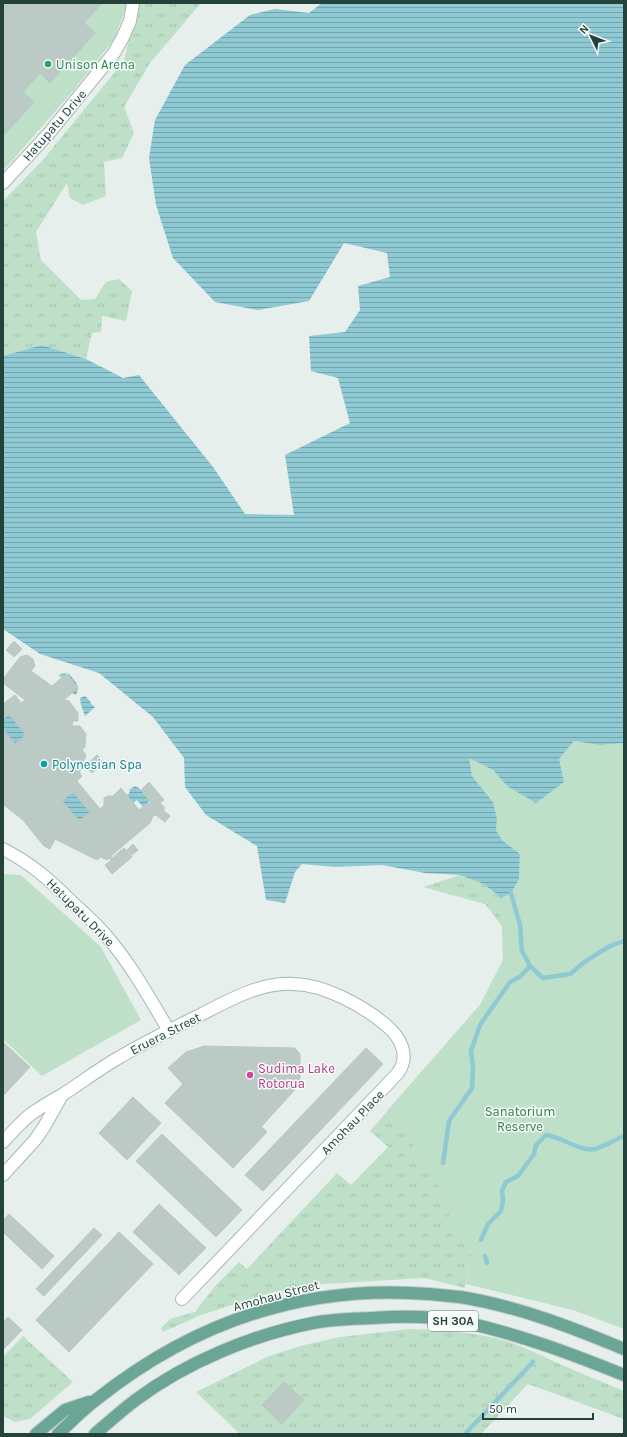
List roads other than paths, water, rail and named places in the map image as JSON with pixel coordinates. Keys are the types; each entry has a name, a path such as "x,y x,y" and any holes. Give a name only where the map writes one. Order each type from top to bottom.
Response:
{"main road":[{"name":"Amohau Street","path":"58,1434 96,1399 130,1374 198,1334 255,1312 296,1301 328,1296 358,1293 401,1292 452,1296 503,1306 549,1319 624,1349"},
{"name":"SH 30A","path":"95,1434 137,1399 179,1372 193,1365 234,1347 275,1333 314,1323 349,1319 425,1317 462,1322 529,1339 624,1374"},
{"path":"36,1434 66,1410 96,1399"}],"street":[{"name":"Hatupatu Drive","path":"3,182 50,132 114,53 124,37 130,21 133,3"},
{"name":"Hatupatu Drive","path":"3,850 26,862 46,876 102,931 115,946 151,1000 169,1031"},
{"name":"Eruera Street","path":"3,1142 30,1115 119,1057 239,996 253,990 274,985"},
{"name":"Amohau Place","path":"182,1299 394,1078 402,1067 404,1061 404,1054 400,1041 388,1027 372,1015 347,1000 308,985 274,985"},
{"name":"Eruera Street","path":"3,1175 35,1140 63,1094"}],"water":[{"path":"322,3 624,3 624,743 600,745 574,741 559,759 564,782 536,803 507,786 493,770 469,758 472,776 493,802 497,819 496,830 502,840 520,854 519,879 511,893 501,898 484,884 460,875 425,873 382,865 335,867 302,864 295,872 285,903 266,900 257,846 206,815 185,787 184,758 153,717 99,673 40,654 3,629 3,356 42,345 86,359 123,378 139,375 213,467 245,514 294,515 285,455 350,423 338,378 311,371 309,336 345,332 360,310 358,286 390,277 387,253 344,243 309,301 258,310 215,302 173,258 156,205 149,158 155,120 185,65 250,15 275,9 309,13"},
{"path":"64,673 69,674 77,684 78,688 67,674 63,677 59,676 60,674"},
{"path":"78,688 76,695 72,693"},
{"path":"85,696 95,707 85,716 80,698"},
{"path":"9,714 26,735 15,744 3,729 3,719"},
{"path":"135,786 139,788 150,801 143,807 137,800 133,803 127,795 130,792 129,790"},
{"path":"73,792 90,812 79,821 62,801"}],"waterway":[{"path":"511,893 520,925 522,951 530,966 543,978 570,974 586,961 610,946 624,941"},
{"path":"443,1163 449,1121 472,1088 473,1068 471,1051 480,1025 510,982 521,976 530,966"},
{"path":"481,1240 488,1224 501,1211 503,1200 502,1190 506,1182 518,1176 534,1154 536,1145 546,1135 590,1149 599,1148 624,1136"},
{"path":"485,1256 487,1263"},
{"path":"465,1434 533,1362"}],"place":[{"name":"Unison Arena","path":"48,64"},
{"name":"Polynesian Spa","path":"44,764"},
{"name":"Sudima Lake Rotorua","path":"250,1075"}],"park label":[{"name":"Sanatorium Reserve","path":"520,1118"}]}
